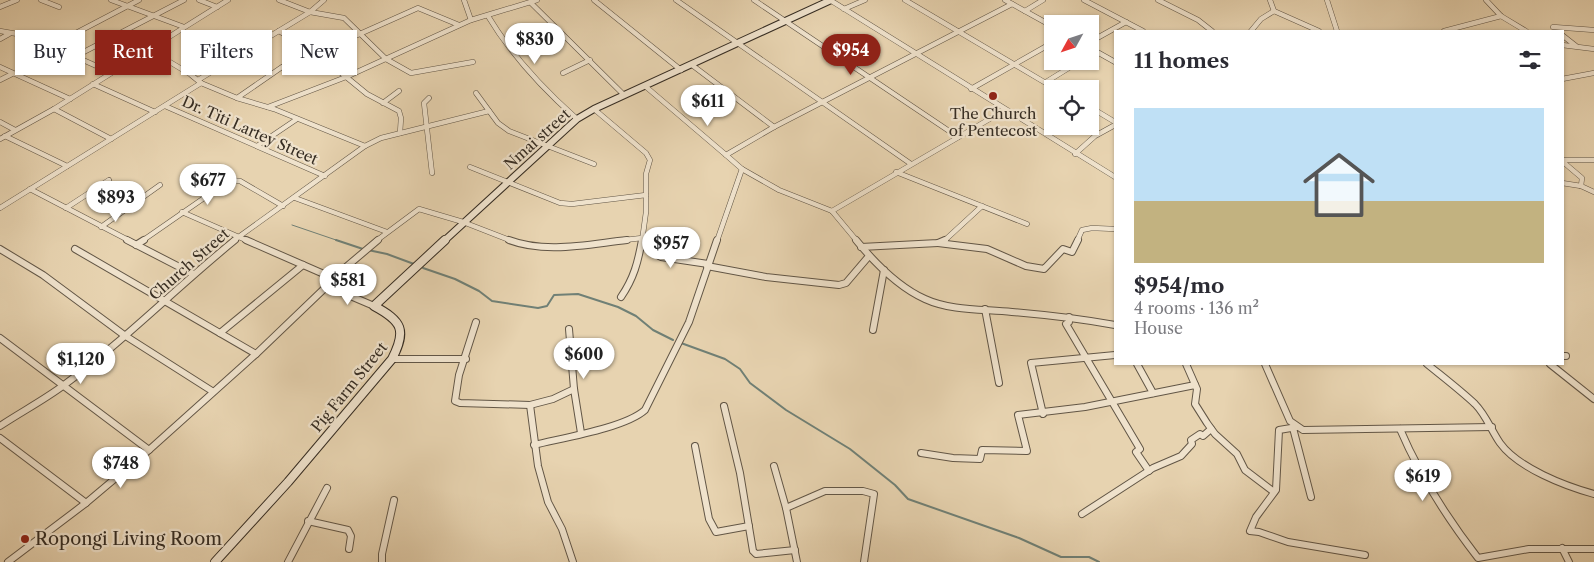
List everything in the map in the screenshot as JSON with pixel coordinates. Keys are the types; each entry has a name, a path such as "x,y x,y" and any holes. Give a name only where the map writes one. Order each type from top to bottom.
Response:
{"street":[{"path":"1,0 7,4"},
{"path":"0,7 17,0"},
{"path":"41,0 59,7"},
{"path":"111,0 184,27"},
{"path":"82,30 139,0"},
{"path":"85,52 184,0"},
{"path":"198,0 217,7"},
{"path":"171,35 228,0"},
{"path":"278,0 310,12 344,18 386,59 411,73 473,62"},
{"path":"0,208 165,106 310,12 324,0"},
{"path":"464,0 471,20"},
{"path":"268,107 346,77 471,20 537,0"},
{"path":"594,0 681,70"},
{"path":"676,0 911,164"},
{"path":"754,0 958,137"},
{"path":"830,0 914,54 1114,176"},
{"name":"Nmai street","path":"374,306 577,119 594,109 786,22 830,0"},
{"path":"844,9 864,0"},
{"path":"905,0 1044,81"},
{"path":"1005,0 1044,22"},
{"path":"1025,11 1043,0"},
{"path":"1084,0 1141,30"},
{"path":"1158,0 1198,20 1211,30"},
{"path":"1270,0 1274,11 1317,30"},
{"path":"1327,0 1338,30"},
{"path":"1486,0 1500,16 1524,30"},
{"path":"531,3 624,95"},
{"path":"726,155 914,54 1012,4"},
{"path":"359,34 418,8 459,25"},
{"path":"1252,30 1261,19 1274,11"},
{"path":"488,16 502,40 530,74 577,119"},
{"path":"1448,30 1500,16"},
{"path":"1099,37 1126,22"},
{"path":"1558,30 1553,27 1594,30"},
{"path":"0,31 9,34"},
{"path":"0,39 9,34 15,33"},
{"path":"1564,37 1576,46"},
{"path":"1564,45 1594,49"},
{"path":"971,89 1044,47"},
{"path":"1099,54 1114,61"},
{"path":"563,73 590,60"},
{"path":"171,64 200,82 237,98 268,107 365,146"},
{"path":"692,65 774,128"},
{"path":"0,67 70,99"},
{"path":"237,98 282,67"},
{"path":"1049,80 1065,70"},
{"path":"1564,79 1594,73"},
{"path":"0,80 12,74"},
{"path":"2,137 54,109 106,75"},
{"path":"344,75 367,94 401,113 400,133"},
{"path":"93,84 155,112"},
{"path":"645,86 742,169 779,190 832,212 869,256 909,291 926,300 945,306 1069,317 1114,325"},
{"path":"383,103 398,91"},
{"path":"476,93 498,123 509,131 594,164"},
{"path":"429,98 424,103 432,173"},
{"name":"Dr. Titi Lartey Street","path":"165,106 325,176"},
{"path":"54,109 111,139"},
{"path":"594,109 646,153 650,160 646,174 642,238 635,272 632,281 621,297"},
{"path":"832,212 896,172 1005,110"},
{"name":"Church Street","path":"0,426 64,385 166,301 193,274 238,237 365,146 381,138 489,111"},
{"path":"1099,113 1114,122"},
{"path":"257,146 297,119"},
{"path":"0,122 15,130"},
{"path":"1075,154 1095,136 1114,124"},
{"path":"2,137 66,166"},
{"path":"1564,161 1594,160"},
{"path":"1564,163 1582,178 1583,182 1580,186"},
{"path":"470,167 560,202 572,204 646,195"},
{"path":"534,445 621,423 637,417 645,410 689,322 707,265 742,169"},
{"path":"896,172 948,195 1027,224"},
{"path":"136,245 224,182 234,179 283,206"},
{"path":"66,208 108,180"},
{"path":"1564,183 1580,186 1594,192"},
{"path":"101,227 160,185"},
{"path":"30,189 193,274"},
{"path":"295,198 387,232"},
{"path":"0,201 6,204"},
{"path":"938,243 944,241 982,206"},
{"path":"8,562 86,503 149,450 212,391 256,354 334,278 387,232 419,209 463,222 520,244 550,247 642,238"},
{"path":"182,212 334,278"},
{"path":"861,247 938,243 987,249 1026,266 1044,270 1063,249 1072,252 1082,230 1114,228"},
{"path":"0,250 43,275 124,335 212,391"},
{"path":"75,250 256,354"},
{"path":"659,251 659,256 661,257 766,277 839,286 846,283 869,256"},
{"path":"220,333 303,265"},
{"path":"873,330 884,270"},
{"name":"Pig Farm Street","path":"214,562 288,482 392,359 401,344 402,333 399,323 391,315 327,286"},
{"path":"985,309 999,383"},
{"path":"1069,317 1069,322 1066,324 1140,449 1136,452 1149,471"},
{"path":"476,322 454,395 455,401 460,403 530,404 553,399 574,389"},
{"path":"569,329 574,389 581,433"},
{"path":"0,338 149,450"},
{"path":"1043,414 1031,363 1114,355"},
{"path":"392,359 466,358"},
{"path":"1138,365 1153,393"},
{"path":"1186,365 1197,392 1195,404 1211,429 1243,460 1245,470 1274,492"},
{"path":"1265,365 1290,421 1295,428 1311,497"},
{"path":"1428,365 1464,392 1492,427 1500,443 1522,463 1573,488 1594,494"},
{"path":"1551,365 1594,399"},
{"path":"921,453 953,458 980,459 982,450 1027,451 1018,415 1043,414 1113,403 1195,385"},
{"path":"530,404 538,466 548,502 562,529 573,562"},
{"path":"724,406 740,473 753,551 756,554 795,550"},
{"path":"1365,555 1297,544 1250,531 1256,517 1274,492 1279,430 1295,428 1303,430 1492,427"},
{"path":"1400,428 1409,453 1432,496 1478,558 1529,549 1594,549"},
{"path":"1082,514 1149,471 1181,456 1192,444 1191,440 1200,434 1203,436 1211,429"},
{"path":"0,438 86,503"},
{"path":"695,446 712,528 716,532 749,526"},
{"path":"774,466 786,508 797,562"},
{"path":"288,562 327,488"},
{"path":"786,508 825,492 863,491 874,494 864,562"},
{"path":"382,562 382,554 394,500"},
{"path":"308,521 348,530 350,536 349,550"},
{"path":"1562,548 1569,562"}],"waterway":[{"path":"292,225 339,241"},
{"path":"339,241 363,249"},
{"path":"368,250 387,254 414,264"},
{"path":"423,268 455,279 479,291 492,301 538,308 547,306 554,295 578,294 618,307 636,316 653,330 673,340"},
{"path":"681,343 725,359 740,369 750,383 786,410 850,449 895,485 908,499 1019,538 1061,557 1089,557 1099,562"}],"place":[{"name":"The Church of Pentecost","path":"993,96"},
{"name":"Ropongi Living Room","path":"25,539"}]}
